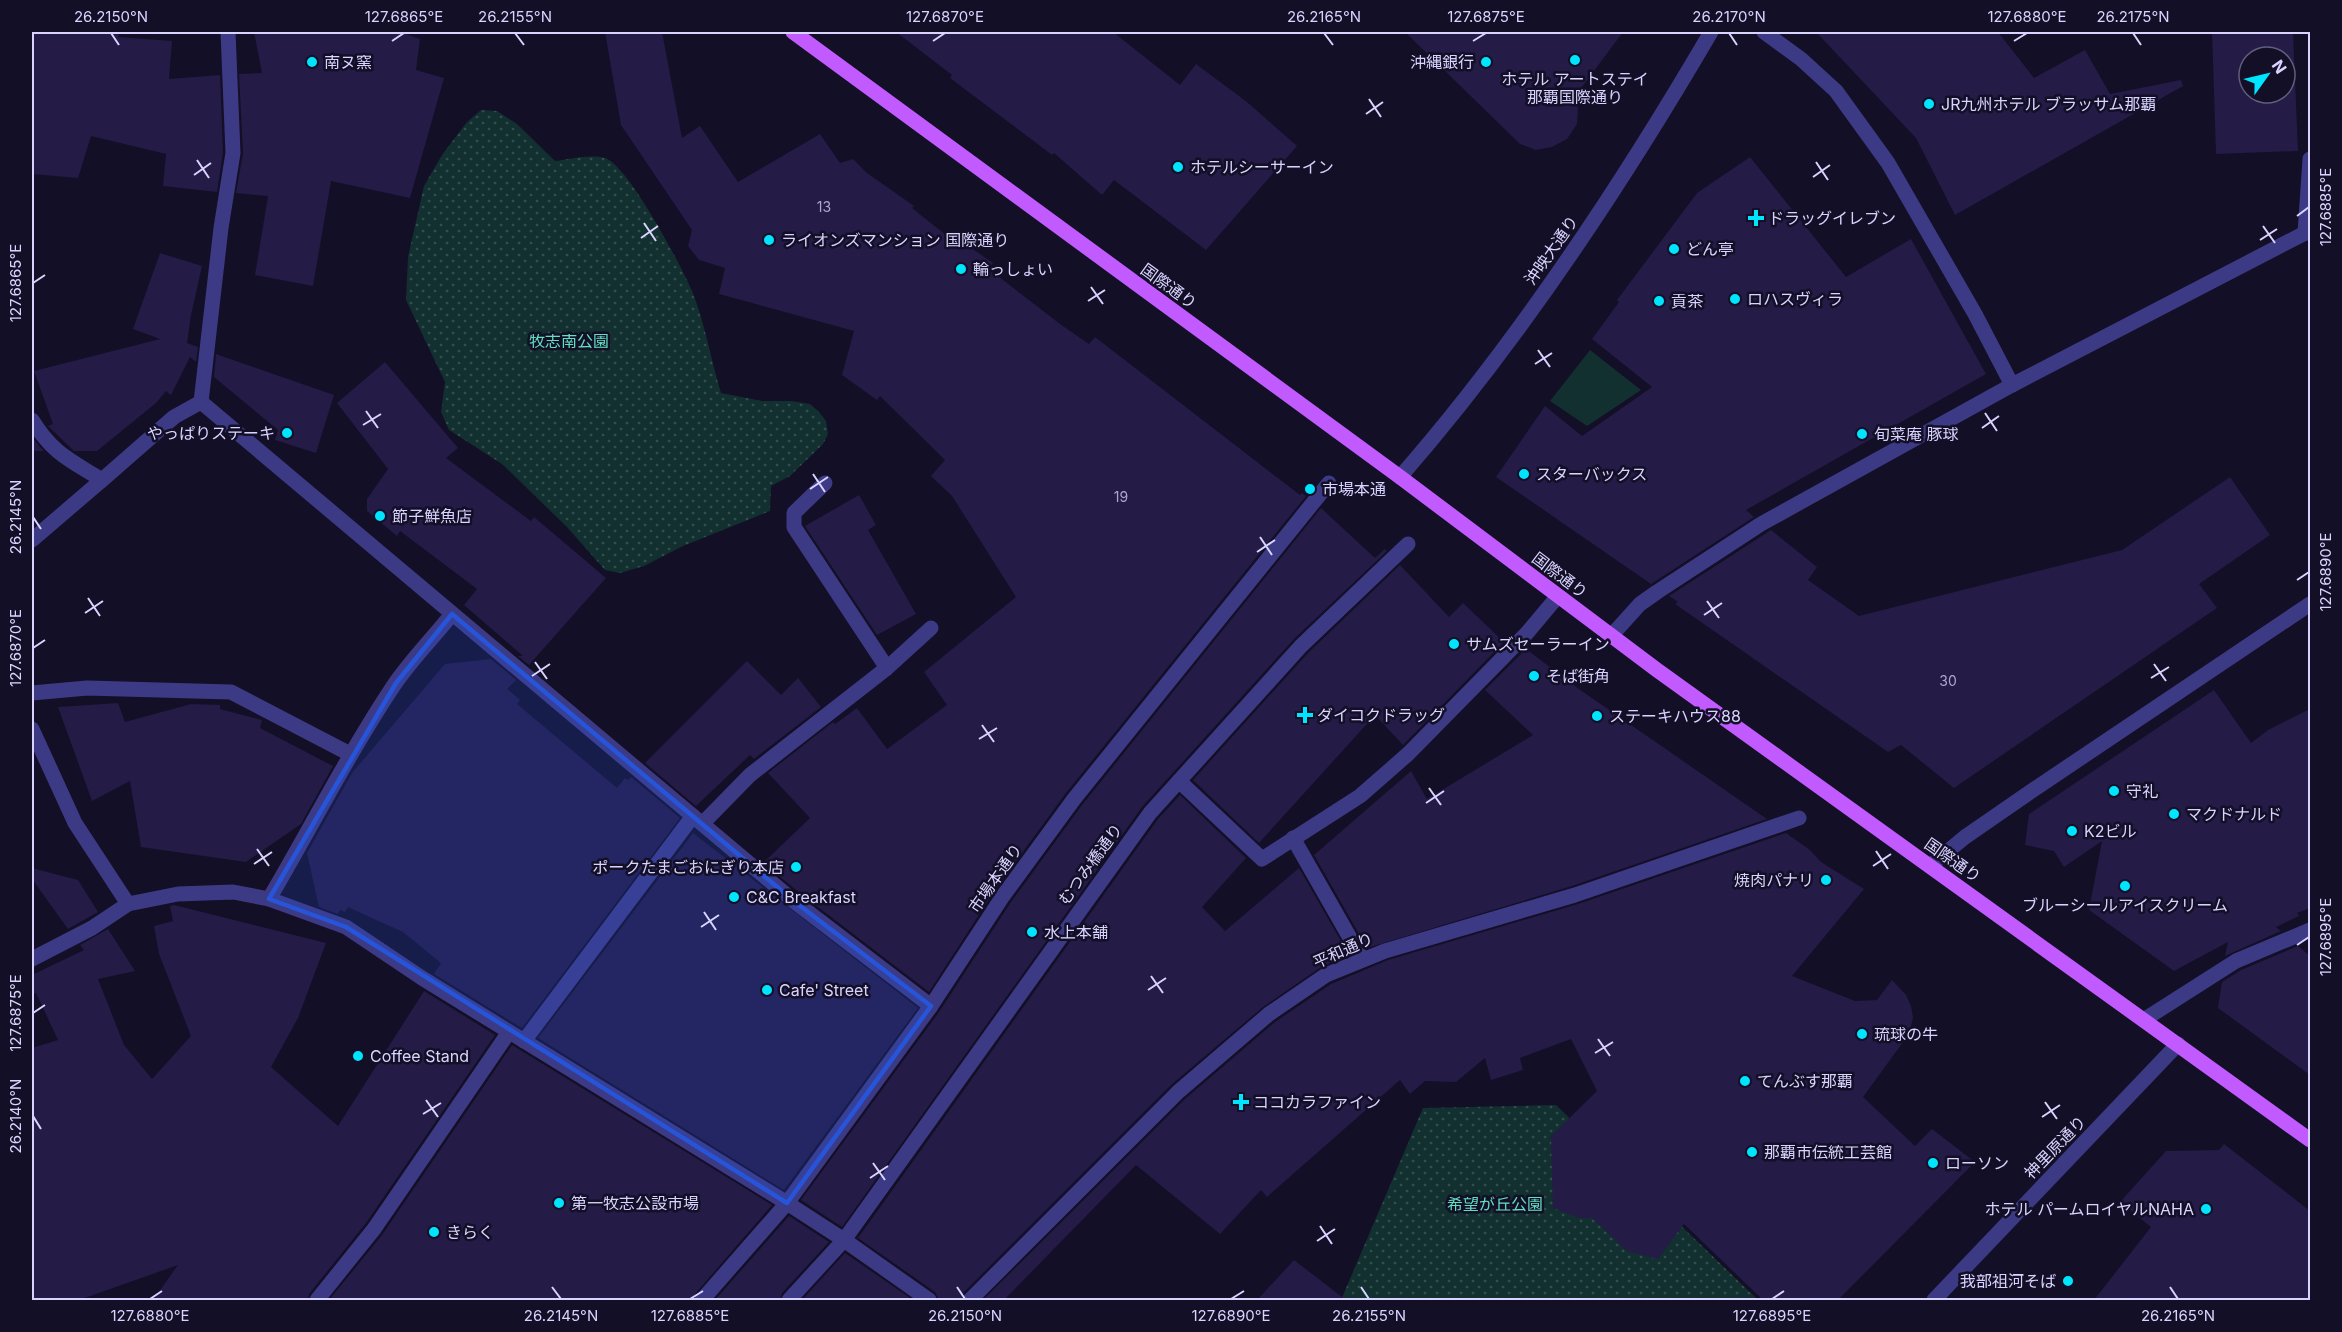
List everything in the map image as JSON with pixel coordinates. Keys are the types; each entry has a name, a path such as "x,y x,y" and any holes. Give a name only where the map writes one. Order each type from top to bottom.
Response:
{"main road":[{"name":"国際通り","path":"793,32 1400,477 1780,760 2145,1019 2310,1140"}],"street":[{"path":"201,402 220,228 233,153 228,32"},
{"name":"沖映大通り","path":"1400,477 1447,422 1580,242 1659,121 1711,32"},
{"path":"1764,32 1801,59 1836,91 1888,163 1975,314 2012,385"},
{"path":"1611,636 1640,604 1761,524 2012,385 2308,233 2310,159"},
{"path":"32,540 174,417 201,402"},
{"path":"201,402 795,902 931,1006"},
{"path":"32,420 44,439 67,460 102,480"},
{"path":"825,483 794,513 794,527 887,668"},
{"name":"市場本通り","path":"702,1300 787,1203 931,1006 1003,896 1074,799 1329,483"},
{"name":"むつみ橋通り","path":"789,1300 844,1240 1136,831 1301,646 1408,544"},
{"path":"1179,781 1262,859 1360,796 1408,754 1527,633 1558,596"},
{"path":"1930,866 1965,837 2310,604"},
{"path":"269,899 320,812 350,754 396,683 452,614"},
{"path":"524,1041 697,820 750,775 887,668 931,628"},
{"path":"32,693 87,688 231,692 350,754"},
{"path":"32,729 75,824 128,904"},
{"name":"平和通り","path":"970,1300 1195,1078 1269,1014 1326,975 1362,959 1575,895 1799,818"},
{"path":"1293,838 1362,959"},
{"path":"32,959 92,928 128,904 178,894 233,892 269,899 346,927 422,978 787,1203 929,1300"},
{"path":"2145,1019 2236,961 2310,930"},
{"path":"317,1300 374,1229 509,1032"},
{"name":"神里原通り","path":"1934,1300 2178,1044"}],"highlighted area":[{"path":"452,614 795,902 931,1006 787,1203 346,927 269,899 396,683"}],"green space":[{"name":"牧志南公園","path":"481,110 497,111 517,124 555,161 587,157 605,158 627,178 653,218 692,291 701,316 721,393 762,401 791,401 810,404 826,421 828,434 823,444 790,476 771,486 770,511 683,546 644,566 620,573 605,570 567,527 502,464 449,430 441,412 445,382 406,300 408,257 424,186 442,155 467,122"},
{"path":"1590,350 1641,390 1587,426 1550,401"},
{"name":"希望が丘公園","path":"1556,1105 1758,1300 1341,1300 1423,1108"}],"building":[{"path":"32,32 120,32 118,37 172,41 169,79 220,75 223,152 217,192 163,186 166,154 91,136 78,178 32,174"},
{"path":"254,32 400,32 420,39 416,70 444,78 410,198 331,181 313,286 255,275 268,196 236,193 243,153 239,74 262,73"},
{"path":"605,32 662,32 682,138 700,126 738,182 820,134 840,163 853,159 867,173 914,206 912,208 961,247 964,243 993,263 989,269 1060,324 1089,344 1095,337 1300,495 1302,493 1306,496 1066,793 995,890 929,992 763,863 810,818 768,773 833,722 835,724 857,708 887,749 947,705 924,672 1016,597 952,496 931,476 945,460 880,396 877,400 842,375 854,331 719,294 725,268 699,260 688,246 692,230 621,125"},
{"path":"896,32 1113,32 1180,85 1196,64 1247,102 1297,146 1206,250 1114,180 1102,195 1054,153 1052,155 950,78 952,75"},
{"name":"沖縄銀行","path":"1405,32 1623,32 1579,91 1577,124 1567,139 1552,147 1536,150 1520,144"},
{"path":"1816,32 1998,32 2034,78 2085,50 2110,94 2181,80 2183,86 1955,215 1916,138"},
{"path":"2212,32 2293,32 2294,45 2237,45 2237,105 2296,105 2298,151 2216,154"},
{"path":"1750,157 1846,277 1911,239 1986,374 1746,510 1754,517 1651,584 1496,477 1545,406 1582,436 1652,387 1592,339 1619,302 1617,300 1697,193"},
{"path":"160,253 202,266 187,343 198,347 196,362 190,357 171,395 166,391 156,403 97,451 74,451 48,426 53,424 34,371 160,339 133,329"},
{"path":"216,354 334,395 316,453 275,440 278,430 214,377"},
{"path":"385,362 458,448 446,458 531,521 534,517 606,578 529,665 518,656 523,656 464,605 477,589 400,531 397,536 367,511 367,499 388,469 337,403"},
{"path":"32,437 40,447 44,451 32,451"},
{"path":"2230,477 2270,535 2199,584 2217,608 1954,788 1901,745 1888,752 1675,604 1678,602 1669,596 1771,530 1817,567 1808,580 1859,616 2122,550"},
{"path":"859,495 876,525 868,530 916,614 877,635 805,526"},
{"name":"水上本舗","path":"1321,508 1375,558 1385,549 1387,551 1294,639 1142,807 842,1227 801,1200 939,1012 1011,902 1082,805"},
{"path":"1400,565 1449,617 1463,603 1504,642 1403,745 1375,715 1259,843 1193,780 1308,653"},
{"path":"1526,649 1579,689 1767,819 1572,886 1367,948 1314,855 1411,771 1427,799 1533,735 1485,690"},
{"path":"491,659 516,680 507,689 520,700 517,704 617,788 625,778 628,780 631,777 680,818 522,1028 434,974 441,963 403,932 348,907 345,912 340,910 338,914 319,907 307,853 352,773 445,664"},
{"path":"747,661 781,695 798,678 821,707 754,759 750,755 696,806 645,763"},
{"path":"2214,690 2251,743 2268,730 2310,709 2310,908 2297,913 2299,916 2276,927 2281,931 2225,956 2228,942 2174,971 2089,910 2102,841 2064,867 2054,851 2025,845 2029,814"},
{"path":"118,703 125,722 191,704 220,705 220,709 262,720 260,728 333,766 301,824 246,862 141,847 130,781 92,801 58,707"},
{"path":"1180,795 1246,858 1202,907 1225,931 1299,868 1349,955 1321,967 1263,1007 1171,1085 963,1293 961,1300 939,1300 935,1292 858,1238 1158,819"},
{"path":"693,833 918,1008 784,1190 538,1038"},
{"path":"1786,833 1810,850 1821,862 1864,889 1792,976 1855,1001 1877,1000 1892,980 1906,995 1913,1018 1909,1034 1863,1097 1915,1146 1932,1129 1975,1162 1838,1300 1763,1300 1684,1224 1658,1259 1627,1251 1592,1218 1579,1218 1553,1208 1551,1136 1597,1091 1571,1039 1520,1058 1523,1070 1491,1080 1485,1058 1456,1082 1425,1081 1410,1094 1400,1080 1267,1197 1261,1190 1220,1234 1136,1165 1004,1300 983,1300 1185,1099 1275,1022 1331,984 1388,960 1578,904"},
{"path":"32,868 78,880 98,912 68,929 32,879"},
{"path":"174,905 326,943 298,1018 271,1067 338,1126 424,991 495,1035 366,1223 309,1294 308,1300 153,1300 178,1265 79,1300 32,1300 32,1048 58,1040 36,993 32,994 32,975 84,950 80,945 108,929 135,971 98,979 124,1045 152,1079 191,1036 159,954 154,926 173,921 170,906"},
{"path":"2298,946 2310,956 2310,1075 2218,1008 2222,982 2241,970"},
{"name":"第一牧志公設市場","path":"512,1045 772,1205 695,1294 693,1300 329,1300 382,1235"},
{"path":"2224,1144 2310,1211 2310,1300 2094,1300 2151,1227 2120,1202 2166,1151 2219,1150"},
{"path":"789,1216 829,1242 782,1293 780,1300 715,1300"},
{"path":"845,1253 913,1300 802,1300"},
{"path":"1294,1260 1346,1300 1257,1300"}],"place":[{"name":"ホテル アートステイ 那覇国際通り","path":"1575,60"},
{"name":"南ヌ窯","path":"312,62"},
{"name":"沖縄銀行","path":"1486,62"},
{"name":"JR九州ホテル ブラッサム那覇","path":"1929,104"},
{"name":"ホテルシーサーイン","path":"1178,167"},
{"name":"ドラッグイレブン","path":"1756,218"},
{"name":"ライオンズマンション 国際通り","path":"769,240"},
{"name":"どん亭","path":"1674,249"},
{"name":"輪っしょい","path":"961,269"},
{"name":"ロハスヴィラ","path":"1735,299"},
{"name":"貢茶","path":"1659,301"},
{"name":"やっぱりステーキ","path":"287,433"},
{"name":"旬菜庵 豚球","path":"1862,434"},
{"name":"スターバックス","path":"1524,474"},
{"name":"市場本通","path":"1310,489"},
{"name":"節子鮮魚店","path":"380,516"},
{"name":"サムズセーラーイン","path":"1454,644"},
{"name":"そば街角","path":"1534,676"},
{"name":"ダイコクドラッグ","path":"1305,715"},
{"name":"ステーキハウス88","path":"1597,716"},
{"name":"守礼","path":"2114,791"},
{"name":"マクドナルド","path":"2174,814"},
{"name":"K2ビル","path":"2072,831"},
{"name":"ポークたまごおにぎり本店","path":"796,867"},
{"name":"焼肉パナリ","path":"1826,880"},
{"name":"ブルーシールアイスクリーム","path":"2125,886"},
{"name":"C&C Breakfast","path":"734,897"},
{"name":"水上本舗","path":"1032,932"},
{"name":"Cafe' Street","path":"767,990"},
{"name":"琉球の牛","path":"1862,1034"},
{"name":"Coffee Stand","path":"358,1056"},
{"name":"てんぶす那覇","path":"1745,1081"},
{"name":"ココカラファイン","path":"1241,1102"},
{"name":"那覇市伝統工芸館","path":"1752,1152"},
{"name":"ローソン","path":"1933,1163"},
{"name":"第一牧志公設市場","path":"559,1203"},
{"name":"ホテル パームロイヤルNAHA","path":"2206,1209"},
{"name":"きらく","path":"434,1232"},
{"name":"我部祖河そば","path":"2068,1281"}]}
